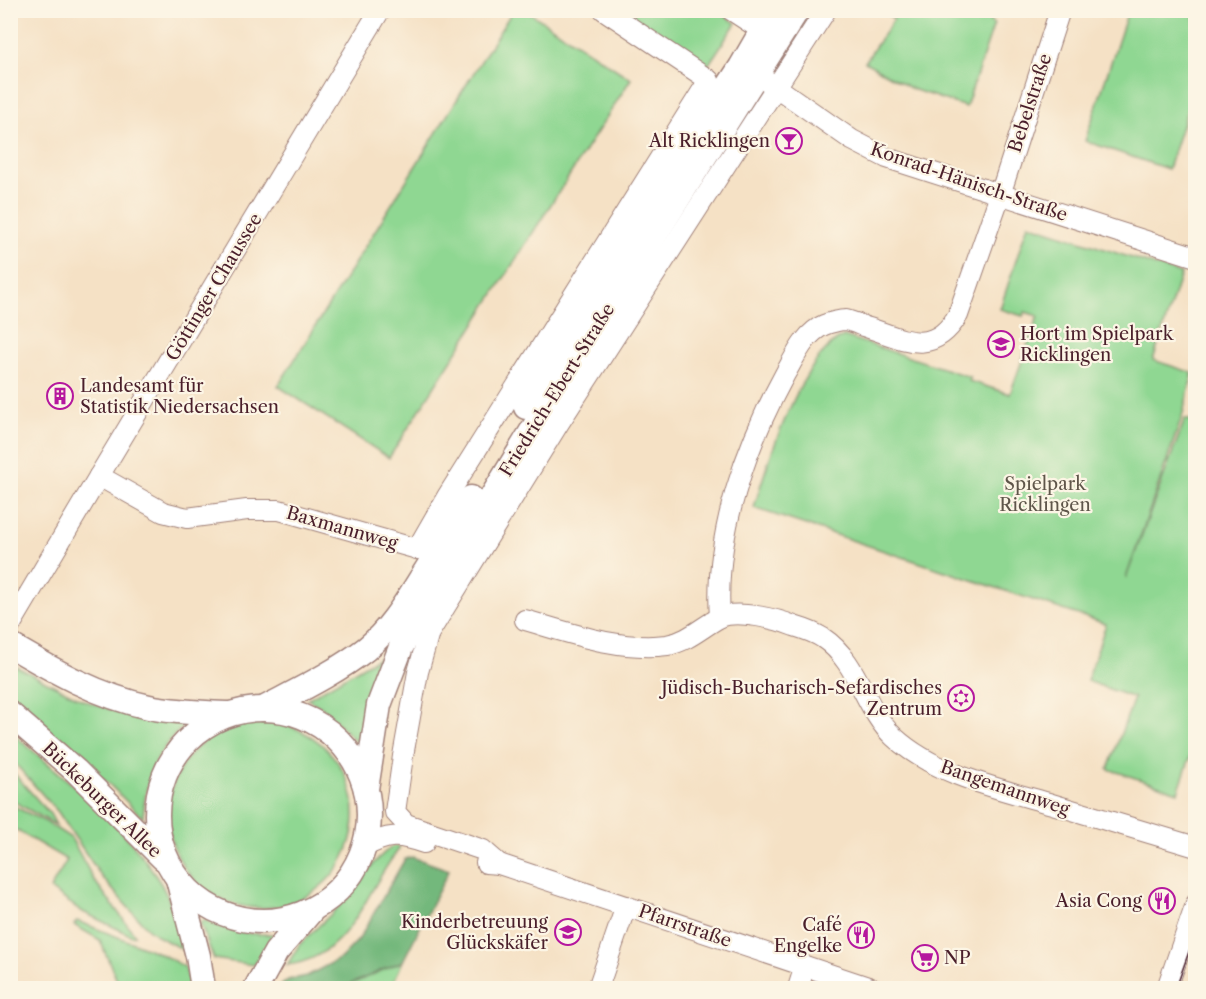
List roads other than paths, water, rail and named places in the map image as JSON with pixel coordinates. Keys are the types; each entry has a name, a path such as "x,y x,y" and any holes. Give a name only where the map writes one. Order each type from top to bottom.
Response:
{"main road":[{"name":"Friedrich-Ebert-Straße","path":"262,709 311,684 366,649 430,579 658,228 767,81 797,10"},
{"name":"Friedrich-Ebert-Straße","path":"366,789 374,727 389,675 430,579 643,216 753,16"},
{"path":"10,645 51,670 112,697 151,708 229,714 262,709 283,711 320,726 336,738 349,753 366,789 369,808 364,847 345,882 314,908 276,920 252,920 231,916 193,895 173,870"},
{"name":"Bückeburger Allee","path":"10,714 76,771 173,870"},
{"path":"202,988 198,956 173,870 160,844 157,824 161,784 180,748 211,722 229,714"},
{"path":"256,988 276,952 314,908"}],"street":[{"name":"Göttinger Chaussee","path":"10,626 380,10"},
{"name":"Friedrich-Ebert-Straße","path":"430,579 448,495 709,80 604,10"},
{"name":"Friedrich-Ebert-Straße","path":"767,81 826,10"},
{"name":"Bebelstraße","path":"720,617 719,600 724,544 740,476 753,439 797,352 812,332 824,325 846,320 905,340 926,342 942,336 951,328 958,315 1000,195 1060,10"},
{"name":"Konrad-Hänisch-Straße","path":"767,81 852,140 888,158 1196,257"},
{"name":"Baxmannweg","path":"99,476 163,512 187,518 247,510 279,510 430,579"},
{"name":"Pfarrstraße","path":"430,579 429,633 423,650 395,812 406,824 483,850 499,864"},
{"name":"Bangemannweg","path":"720,617 743,615 772,618 823,638 843,657 872,710 894,737 928,761 978,782 1196,847"},
{"path":"525,620 622,645 668,645 691,636 720,617"},
{"name":"Pfarrstraße","path":"364,847 379,839 391,836 404,837 480,862 499,864 871,988"},
{"path":"1167,988 1196,904"},
{"path":"598,988 626,906"},
{"path":"798,988 806,966"}],"tram line":[{"path":"1176,988 1196,932"}],"place":[{"name":"Alt Ricklingen","path":"789,141"},
{"name":"Hort im Spielpark Ricklingen","path":"1001,344"},
{"name":"Landesamt für Statistik Niedersachsen","path":"60,396"},
{"name":"Jüdisch-Bucharisch-Sefardisches Zentrum","path":"961,698"},
{"name":"Asia Cong","path":"1162,901"},
{"name":"Kinderbetreuung Glückskäfer","path":"568,932"},
{"name":"Café Engelke","path":"861,935"},
{"name":"NP","path":"925,958"}],"park label":[{"name":"Spielpark Ricklingen","path":"1045,494"}]}
